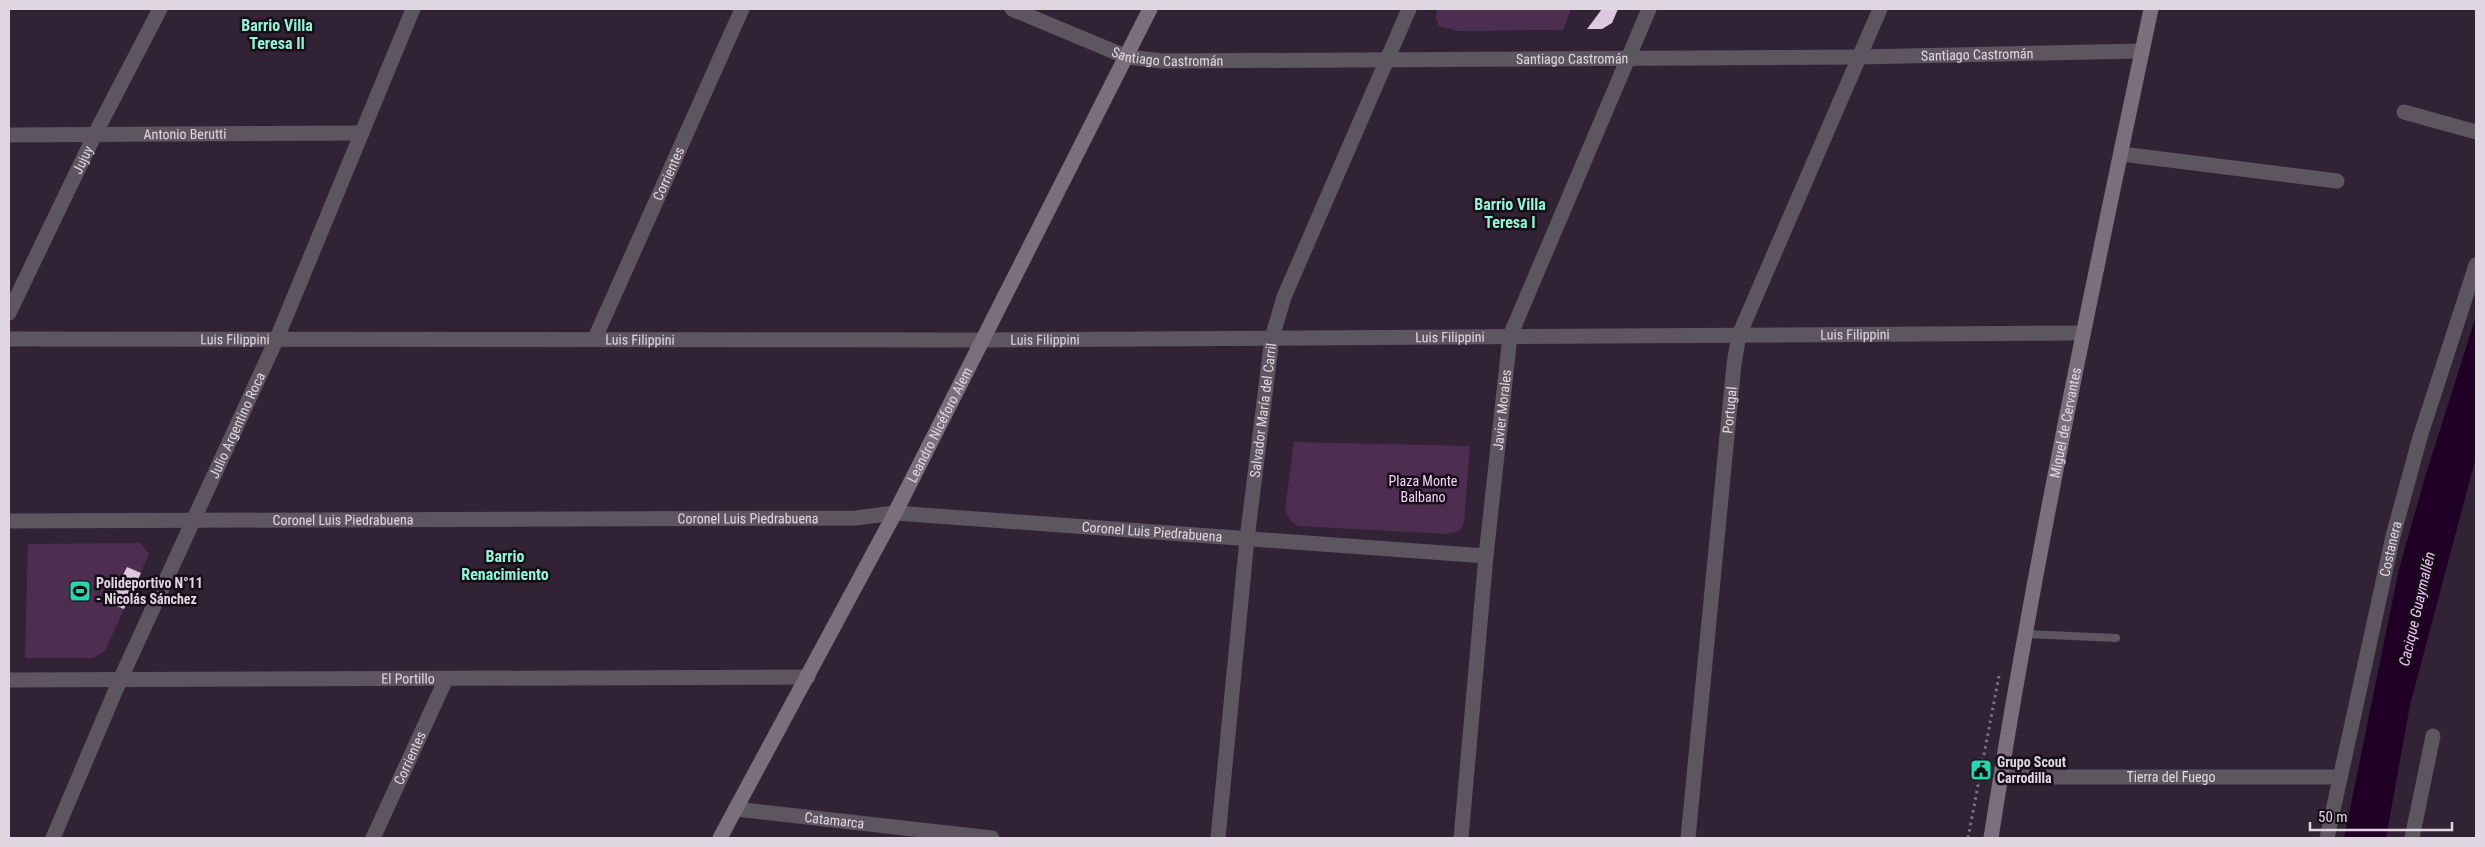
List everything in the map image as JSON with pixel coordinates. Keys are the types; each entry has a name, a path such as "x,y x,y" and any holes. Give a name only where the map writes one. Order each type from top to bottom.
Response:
{"street":[{"name":"Jujuy","path":"9,313 95,134 160,9"},
{"name":"Julio Argentino Roca","path":"53,838 120,680 277,338 413,9"},
{"name":"Corrientes","path":"595,338 742,9"},
{"name":"Santiago Castromán","path":"1012,9 1126,57 1164,61 1859,57 2142,51"},
{"name":"Leandro Nicéforo Alem","path":"720,838 895,513 1150,9"},
{"name":"Salvador María del Carril","path":"1218,838 1248,539 1272,338 1284,297 1409,9"},
{"name":"Javier Morales","path":"1461,838 1486,556 1510,336 1650,9"},
{"name":"Portugal","path":"1688,838 1734,364 1739,335 1880,9"},
{"name":"Miguel de Cervantes","path":"1991,838 2082,333 2122,154 2151,9"},
{"path":"2404,112 2476,132"},
{"name":"Antonio Berutti","path":"9,135 362,133"},
{"path":"2122,154 2337,181"},
{"name":"Costanera","path":"2327,838 2396,527 2420,437 2476,265"},
{"name":"Luis Filippini","path":"9,339 595,338 982,340 2082,333"},
{"name":"Coronel Luis Piedrabuena","path":"9,521 855,518 895,513 1486,556"},
{"name":"El Portillo","path":"9,680 808,677"},
{"name":"Corrientes","path":"373,838 446,679"},
{"path":"2412,838 2433,736"},
{"name":"Tierra del Fuego","path":"2002,777 2339,777"},
{"name":"Catamarca","path":"735,809 992,838"}],"lane":[{"path":"2027,634 2116,638"}],"green space":[{"path":"1437,9 1571,9 1563,30 1458,31 1439,26 1436,18"},
{"name":"Plaza Monte Balbano","path":"1294,442 1470,446 1464,522 1460,531 1447,534 1298,526 1289,519 1285,509"},
{"name":"Polideportivo N°11 - Nicolás Sánchez","path":"140,543 149,554 105,651 93,658 25,658 28,544"}],"water":[{"name":"Cacique Guaymallén","path":"2476,316 2476,457 2410,705 2386,838 2344,838 2399,569 2426,474"}],"building":[{"path":"1602,9 1618,9 1612,23 1602,29 1587,29"},
{"path":"127,567 141,573 124,609 109,603"}],"place":[{"name":"Polideportivo N°11 - Nicolás Sánchez","path":"80,591"},
{"name":"Grupo Scout Carrodilla","path":"1981,770"}],"district":[{"name":"Barrio Villa Teresa II","path":"277,34"},
{"name":"Barrio Villa Teresa I","path":"1510,213"},
{"name":"Barrio Renacimiento","path":"505,565"}]}
